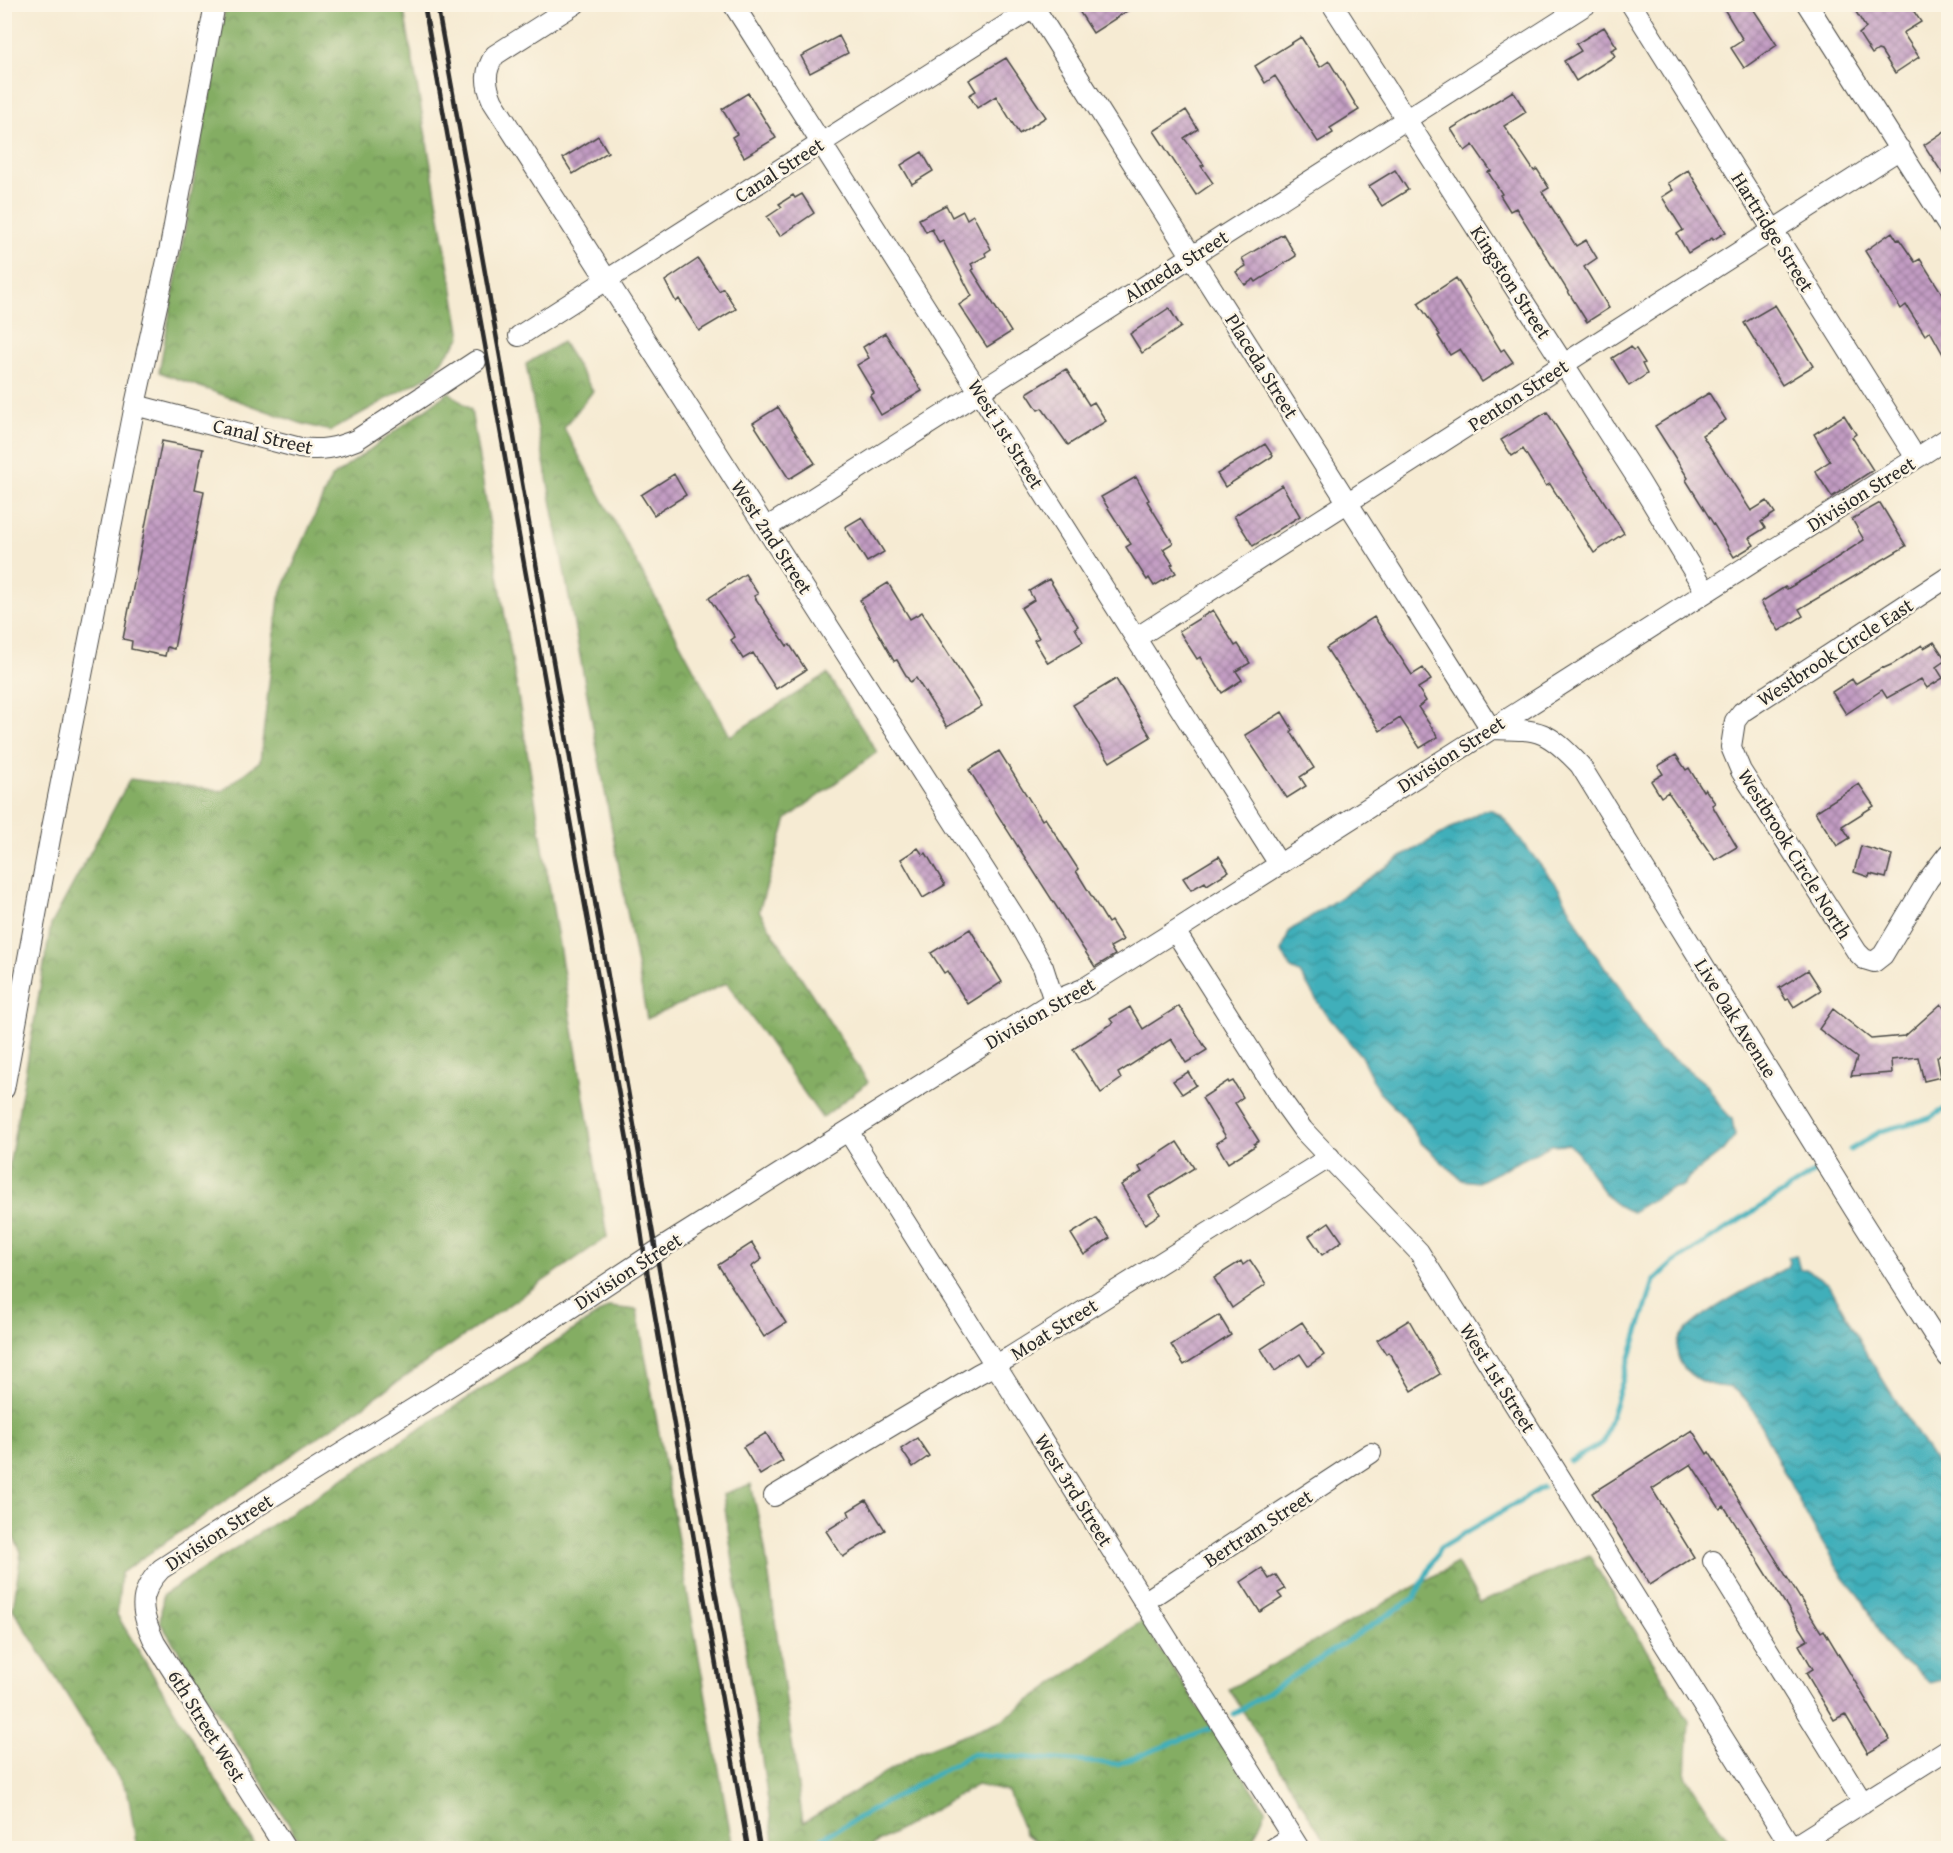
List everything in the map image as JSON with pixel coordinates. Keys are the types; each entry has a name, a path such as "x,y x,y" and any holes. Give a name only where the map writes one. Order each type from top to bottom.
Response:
{"street":[{"path":"4,1089 52,828 135,405 170,247 215,4"},
{"name":"West 2nd Street","path":"575,4 495,55 489,64 486,76 487,89 493,102 1014,916 1043,967 1054,1001"},
{"name":"West 1st Street","path":"733,4 1279,864"},
{"name":"Kingston Street","path":"1332,4 1639,481 1706,592"},
{"name":"Almeda Street","path":"766,528 1587,4"},
{"name":"Hartridge Street","path":"1631,4 1917,458"},
{"path":"1807,4 1948,226"},
{"name":"Canal Street","path":"519,336 1035,6"},
{"name":"Placeda Street","path":"1035,6 1491,729"},
{"name":"Penton Street","path":"1136,638 1900,149"},
{"name":"Canal Street","path":"135,405 300,448 334,449 356,440 476,361"},
{"name":"Division Street","path":"143,1599 149,1582 161,1569 270,1498 504,1352 645,1259 1054,1001 1083,989 1175,931 1948,438"},
{"name":"Westbrook Circle East","path":"1732,735 1735,721 1742,712 1948,577"},
{"name":"Live Oak Avenue","path":"1491,729 1528,730 1543,733 1562,746 1580,765 1948,1357"},
{"name":"Westbrook Circle North","path":"1732,735 1731,747 1741,771 1857,952 1864,959 1874,962 1883,956 1928,880 1948,854"},
{"name":"West 1st Street","path":"1175,931 1303,1130 1419,1252 1792,1848"},
{"name":"West 3rd Street","path":"848,1131 1295,1843"},
{"name":"Moat Street","path":"774,1496 995,1365 1330,1157"},
{"name":"Bertram Street","path":"1144,1602 1371,1453"},
{"path":"1713,1561 1863,1803"},
{"name":"6th Street West","path":"143,1599 145,1622 155,1643 285,1848"},
{"path":"1792,1848 1948,1749"},
{"path":"1274,1848 1295,1843"}],"green space":[{"path":"226,4 403,5 461,337 430,375 330,431 300,423 159,372"},
{"path":"562,342 593,391 564,428 730,736 827,674 877,752 787,819 759,911 868,1082 822,1118 727,983 647,1019 526,364"},
{"path":"449,392 471,410 607,1237 121,1573 117,1615 257,1848 137,1848 128,1793 13,1609 21,1552 4,1519 5,1189 51,925 130,779 222,791 260,761 279,598 331,478"},
{"path":"609,1307 637,1310 733,1848 304,1848 160,1622 163,1595"},
{"path":"751,1484 765,1548 803,1823 920,1752 1002,1720 1142,1621 1266,1810 1252,1841 1238,1848 1048,1848 1025,1834 1008,1792 977,1785 868,1848 775,1848 723,1494"},
{"path":"1589,1555 1689,1721 1686,1776 1733,1848 1623,1848 1616,1840 1589,1848 1330,1848 1229,1689 1457,1563 1480,1603"}],"water":[{"path":"1483,810 1492,810 1502,816 1559,889 1594,953 1623,991 1657,1049 1677,1061 1707,1085 1732,1119 1735,1136 1725,1149 1689,1177 1683,1186 1670,1189 1632,1212 1609,1199 1584,1162 1568,1144 1551,1145 1478,1182 1462,1180 1420,1142 1404,1117 1379,1092 1361,1056 1322,1009 1300,973 1291,969 1282,952 1289,931 1403,856"},
{"path":"1796,1255 1800,1269 1806,1269 1829,1284 1869,1358 1948,1482 1948,1671 1942,1679 1930,1682 1913,1667 1897,1658 1886,1645 1862,1599 1842,1574 1820,1538 1789,1483 1756,1416 1741,1394 1731,1388 1705,1383 1691,1375 1678,1356 1679,1340 1696,1321 1728,1300 1788,1267 1790,1262 1788,1257"}],"building":[{"path":"1089,4 1138,4 1093,33 1079,11"},
{"path":"1721,4 1750,4 1777,45 1744,68 1731,48 1743,40"},
{"path":"1851,4 1909,4 1921,22 1903,33 1919,57 1895,73 1881,51 1878,50 1872,54 1859,34 1866,28"},
{"path":"1604,27 1617,47 1611,50 1615,56 1576,81 1564,61 1581,51 1576,44"},
{"path":"839,36 848,53 810,73 801,56"},
{"path":"1301,37 1320,67 1329,61 1359,110 1330,128 1333,133 1318,142 1275,76 1265,83 1255,66"},
{"path":"1006,58 1046,117 1019,134 996,96 977,108 969,95 976,91 969,80"},
{"path":"1513,91 1526,112 1504,126 1534,171 1537,169 1549,188 1542,192 1576,246 1586,240 1597,258 1584,267 1609,308 1587,322 1516,208 1510,211 1488,172 1491,171 1473,145 1465,151 1451,129"},
{"path":"748,93 776,138 744,157 732,137 737,134 722,109"},
{"path":"1186,110 1198,129 1184,138 1204,165 1201,166 1213,183 1196,195 1154,131"},
{"path":"1948,129 1948,182 1924,145"},
{"path":"598,136 608,152 573,174 563,158"},
{"path":"922,152 933,171 912,184 901,165"},
{"path":"1395,170 1408,190 1382,206 1369,186"},
{"path":"1688,170 1726,232 1688,253 1677,234 1683,230 1662,197 1673,190 1668,183"},
{"path":"802,194 814,213 780,236 767,217 782,207 779,204 793,195 795,198"},
{"path":"946,205 952,217 963,211 967,219 973,215 991,249 985,253 986,256 971,264 974,269 972,270 1011,332 987,347 959,305 972,296 943,241 939,243 932,229 926,232 919,219"},
{"path":"1892,232 1915,262 1920,259 1943,295 1948,291 1948,363 1930,331 1925,335 1906,305 1901,309 1865,251"},
{"path":"1283,234 1296,256 1256,282 1254,279 1245,285 1236,272 1246,266 1242,258"},
{"path":"698,259 719,291 723,288 736,309 699,331 679,299 676,302 665,281"},
{"path":"1456,278 1501,351 1504,349 1513,362 1482,382 1460,349 1450,355 1438,336 1440,335 1418,303"},
{"path":"1775,305 1813,366 1782,385 1744,323"},
{"path":"1169,308 1181,327 1142,353 1130,334"},
{"path":"885,333 922,391 881,415 870,396 874,393 857,365 869,358 863,347"},
{"path":"1630,347 1633,350 1636,349 1645,363 1642,364 1647,374 1629,386 1612,358"},
{"path":"1066,369 1089,405 1094,402 1106,421 1068,445 1042,408 1038,410 1027,393"},
{"path":"1709,393 1726,420 1702,435 1751,511 1767,501 1775,513 1761,522 1765,528 1749,538 1754,545 1734,557 1655,426"},
{"path":"778,407 815,463 789,479 753,423"},
{"path":"1547,412 1624,533 1594,553 1550,484 1546,486 1523,449 1512,456 1501,440"},
{"path":"1844,415 1856,434 1852,437 1873,470 1832,497 1815,471 1830,461 1814,434"},
{"path":"162,441 203,449 195,489 204,491 174,649 167,647 165,656 131,649 132,641 123,639"},
{"path":"1265,444 1273,456 1225,487 1217,474"},
{"path":"674,474 686,495 654,515 641,495"},
{"path":"1136,477 1149,500 1147,501 1173,543 1163,549 1176,573 1154,586 1149,578 1147,580 1126,547 1131,544 1101,497"},
{"path":"1282,485 1300,516 1253,546 1234,516"},
{"path":"1880,503 1906,546 1799,609 1803,616 1779,631 1761,602 1809,576 1864,540 1852,519"},
{"path":"862,517 884,552 867,562 845,527"},
{"path":"745,574 758,594 754,596 806,670 776,689 753,653 743,659 731,640 735,637 709,598"},
{"path":"1049,579 1078,626 1075,628 1083,642 1048,663 1034,640 1039,638 1021,608 1034,600 1029,591"},
{"path":"888,583 910,619 922,612 982,706 947,727 916,678 910,682 897,660 894,661 860,600"},
{"path":"1213,610 1235,646 1238,644 1250,663 1236,671 1242,680 1222,693 1200,657 1197,659 1179,631"},
{"path":"1374,617 1412,675 1423,668 1431,680 1418,688 1426,701 1418,707 1438,737 1420,748 1400,718 1380,731 1326,648"},
{"path":"1934,642 1946,660 1936,667 1943,678 1927,688 1921,679 1887,698 1882,690 1846,714 1832,692 1852,679 1855,684 1883,667 1893,664 1922,645 1924,648"},
{"path":"1116,679 1151,737 1110,762 1073,705"},
{"path":"1282,712 1293,730 1291,732 1314,768 1300,777 1306,786 1287,798 1245,735"},
{"path":"999,751 1042,820 1045,818 1078,869 1076,871 1108,923 1111,921 1123,940 1110,947 1115,955 1095,967 969,770"},
{"path":"1676,755 1686,770 1689,768 1703,791 1705,789 1715,803 1712,805 1737,847 1715,860 1668,792 1661,797 1651,781 1663,774 1658,766"},
{"path":"1859,784 1874,806 1842,826 1850,838 1837,846 1815,812"},
{"path":"1861,846 1892,855 1886,878 1870,874 1869,877 1854,872"},
{"path":"918,848 923,855 926,853 945,885 923,898 901,859"},
{"path":"1219,856 1229,871 1207,885 1205,882 1191,890 1183,878"},
{"path":"970,929 1002,982 968,1004 947,971 944,973 931,953"},
{"path":"1808,970 1821,990 1794,1007 1789,999 1786,1000 1779,988"},
{"path":"1941,1004 1948,1013 1948,1047 1937,1057 1941,1077 1924,1081 1918,1057 1891,1060 1892,1073 1851,1076 1857,1058 1819,1029 1833,1009 1871,1039 1905,1036"},
{"path":"1179,1006 1207,1050 1186,1063 1171,1039 1118,1073 1121,1079 1101,1093 1073,1049 1113,1023 1110,1019 1130,1007 1143,1029"},
{"path":"1188,1072 1196,1085 1182,1094 1173,1081"},
{"path":"1228,1081 1229,1083 1233,1081 1243,1097 1235,1103 1259,1141 1228,1163 1216,1143 1226,1137 1202,1098"},
{"path":"1177,1142 1194,1168 1149,1196 1160,1214 1145,1224 1121,1185 1142,1172 1139,1167"},
{"path":"1096,1218 1110,1238 1084,1255 1071,1234"},
{"path":"1329,1222 1342,1241 1322,1255 1309,1236"},
{"path":"752,1243 762,1259 751,1267 786,1323 764,1337 718,1265"},
{"path":"1250,1260 1266,1284 1232,1308 1214,1278 1241,1261 1243,1265"},
{"path":"1219,1315 1231,1335 1184,1365 1171,1345"},
{"path":"1409,1320 1440,1374 1412,1391 1392,1357 1388,1352 1386,1354 1377,1340"},
{"path":"1302,1322 1324,1355 1308,1366 1300,1354 1275,1371 1261,1349"},
{"path":"1692,1430 1707,1454 1709,1452 1821,1632 1824,1630 1890,1740 1868,1753 1845,1714 1834,1720 1806,1673 1813,1669 1799,1645 1808,1640 1724,1506 1720,1509 1691,1464 1652,1489 1694,1557 1650,1585 1592,1493"},
{"path":"766,1433 783,1461 760,1475 743,1447"},
{"path":"917,1438 929,1456 913,1467 901,1449"},
{"path":"866,1500 885,1530 843,1557 826,1531 850,1516 848,1511"},
{"path":"1262,1568 1269,1579 1276,1575 1285,1589 1278,1593 1282,1598 1260,1612 1241,1582"}],"waterway":[{"path":"1850,1150 1881,1131 1930,1118 1948,1107"},
{"path":"1570,1461 1603,1443 1654,1281 1673,1263 1813,1173"},
{"path":"1234,1714 1414,1598 1440,1548 1543,1487"},
{"path":"819,1848 822,1838 972,1754 1118,1764 1211,1728"}],"railway":[{"path":"424,4 632,1168 645,1259 748,1848"},
{"path":"437,4 760,1848"}]}
